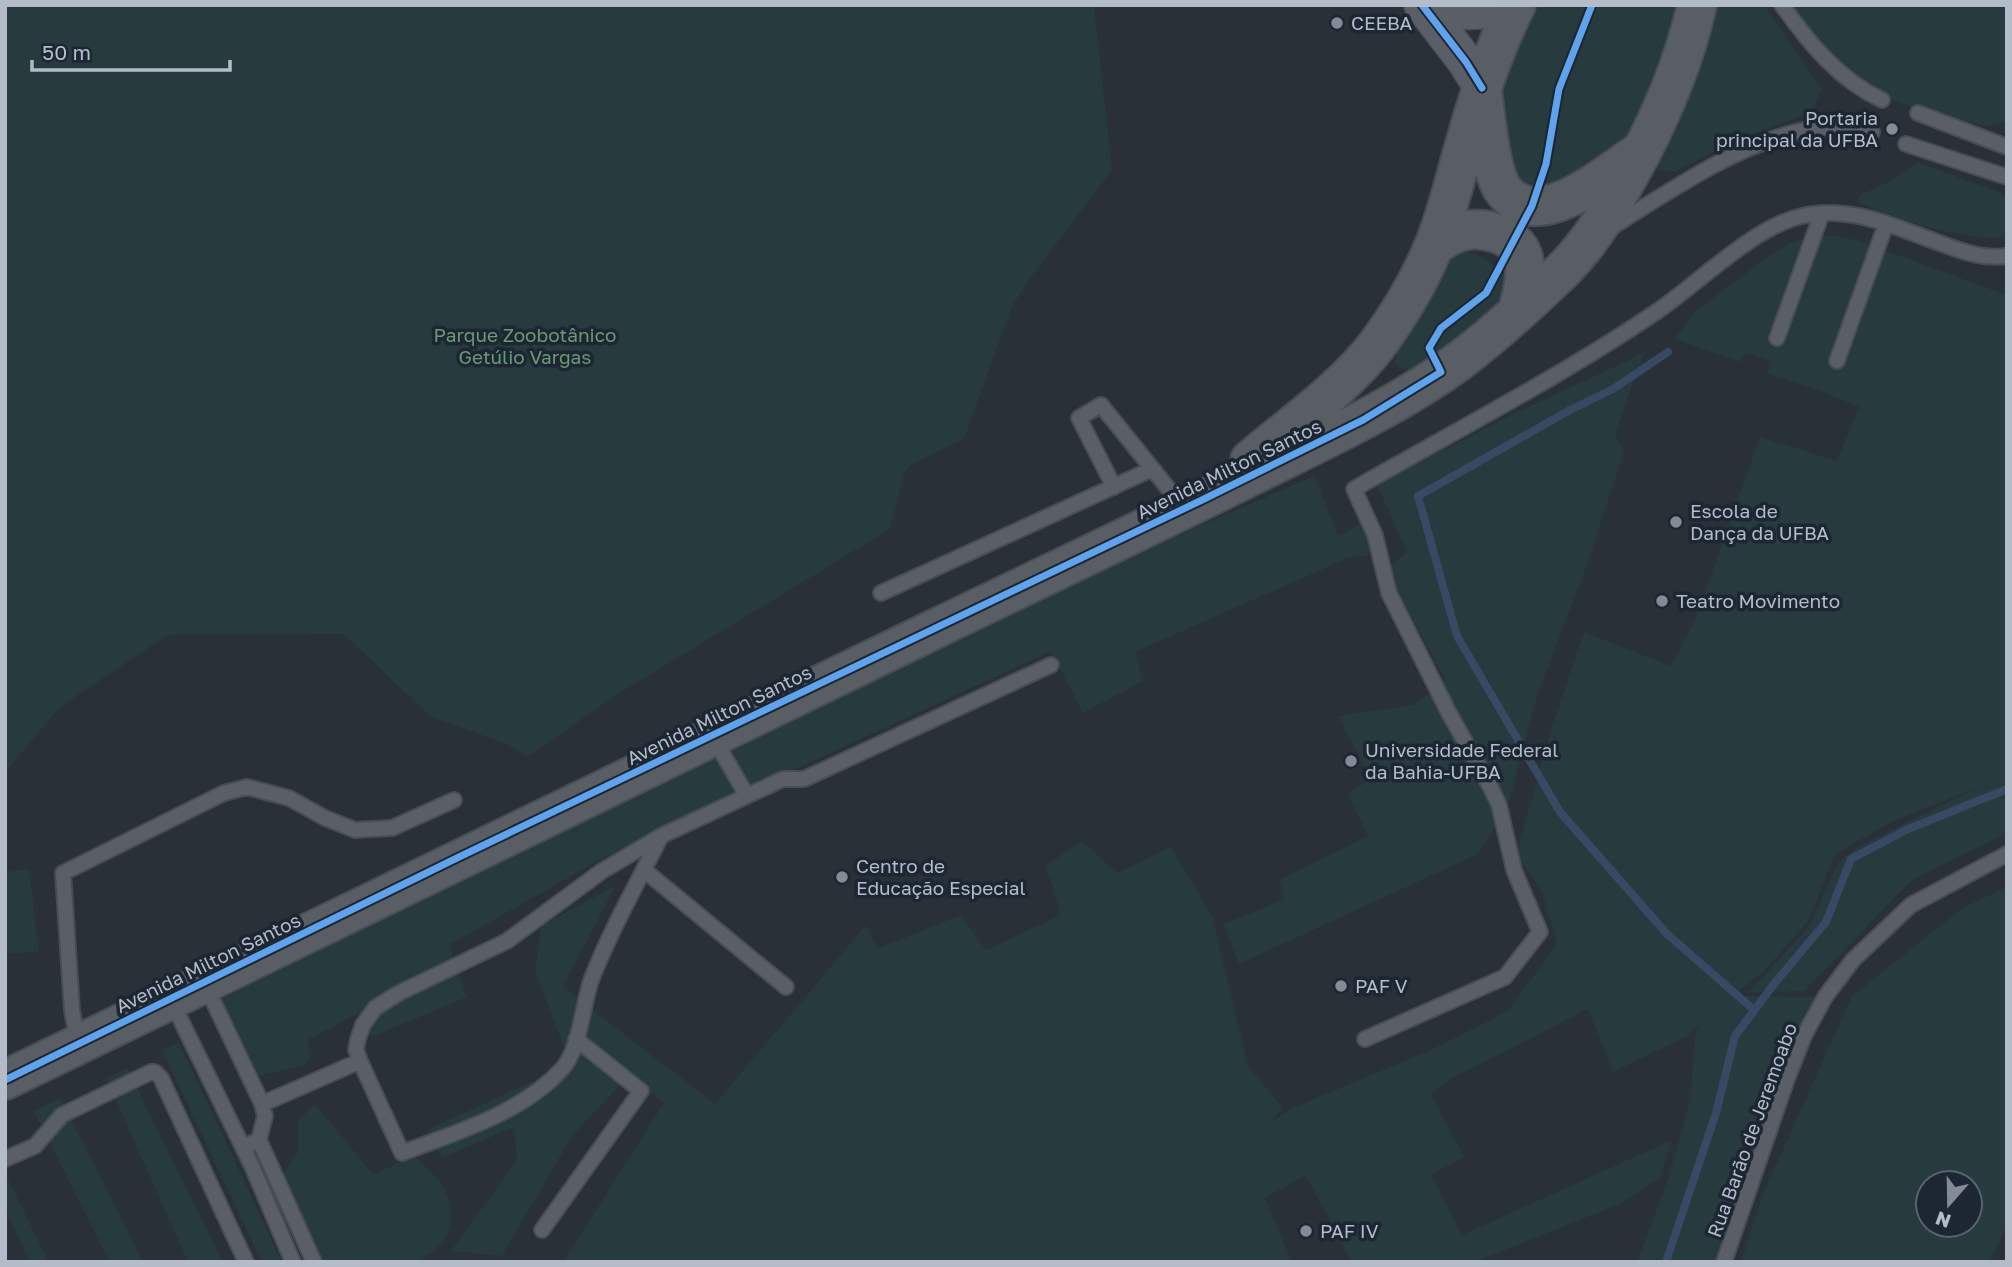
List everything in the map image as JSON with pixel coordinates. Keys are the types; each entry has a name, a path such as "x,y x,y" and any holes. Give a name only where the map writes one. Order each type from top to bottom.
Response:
{"main road":[{"name":"Avenida Milton Santos","path":"1193,504 1337,386 1375,348 1398,316 1434,246 1452,194 1482,88 1502,33 1516,5"},
{"path":"1684,5 1689,43"},
{"name":"Avenida Milton Santos","path":"5,1080 1363,420 1460,360 1565,268 1590,240 1661,115 1689,43 1697,5"},
{"path":"1482,88 1488,134 1498,177 1504,191 1532,206 1547,206 1568,199 1644,148"},
{"path":"1434,246 1462,231 1480,229 1497,233 1513,243 1522,255 1525,273 1518,311"},
{"path":"1375,348 1382,370 1390,378 1414,389"}],"street":[{"path":"1424,5 1471,13 1506,5"},
{"path":"1424,5 1482,88"}],"lane":[{"path":"1782,5 1826,60 1848,81 1882,100"},
{"path":"1918,113 2007,146"},
{"path":"1590,240 1718,164 1769,141 1808,129 1833,127 1871,132"},
{"path":"1906,144 2007,177"},
{"path":"1777,338 1822,213"},
{"path":"1365,1039 1505,977 1539,932 1514,870 1499,805 1389,593 1375,535 1354,489 1606,344 1780,223 1822,213 1861,215 1967,253 1989,258 2007,256"},
{"path":"1837,361 1886,224"},
{"path":"1114,487 1079,418 1101,405 1152,469 1193,504"},
{"path":"881,593 1152,469"},
{"path":"662,836 600,959 565,1066 547,1084 516,1104 482,1122 402,1153 356,1050 363,1025 375,1008 398,993 507,941 602,871 662,836 783,779 804,779 1051,665"},
{"path":"712,736 747,796"},
{"path":"78,1044 72,1010 63,873 223,793 247,786 289,799 355,830 393,828 454,800"},
{"name":"Rua Barão de Jeremoabo","path":"1724,1262 1787,1079 1805,1034 1825,997 1853,960 1911,905 2007,854"},
{"path":"644,870 786,987"},
{"path":"204,983 262,1104 265,1116 259,1140 314,1262"},
{"path":"171,999 243,1147 293,1262"},
{"path":"542,1230 641,1091 576,1039"},
{"path":"262,1104 359,1061"},
{"path":"5,1159 35,1146 62,1115 99,1095 155,1072 161,1078 246,1262"},
{"path":"243,1147 259,1140"}],"green space":[{"name":"Parque Zoobotânico Getúlio Vargas","path":"5,5 1094,5 1112,170 1012,306 964,439 909,466 905,471 890,529 618,694 527,757 508,744 431,717 344,634 168,635 60,707 5,772"},
{"path":"1516,5 1683,5 1652,135 1568,199 1498,177 1502,33"},
{"path":"1716,5 1764,5 1822,90 1810,113 1742,138 1674,172 1658,170 1664,143 1686,99 1704,53"},
{"path":"1785,5 2007,5 2007,121 1986,126 1929,113 1865,90 1829,57"},
{"path":"1917,162 2001,193 2007,199 2007,231 2002,238 1947,232 1858,202 1859,196 1896,178"},
{"path":"1836,235 2007,295 2007,833 1913,879 1804,991 1748,993 1810,926 1838,862 1860,846 1978,787 1894,821 1835,854 1808,921 1764,971 1733,996 1825,997 1724,1262 1637,1262 1668,1180 1690,1100 1696,1030 1708,1018 1687,1036 1613,1072 1588,1009 1452,1078 1431,1093 1464,1157 1431,1175 1462,1235 1672,1140 1660,1178 1622,1203 1475,1262 1351,1262 1306,1175 1265,1198 1292,1262 563,1262 664,1103 630,1074 572,1136 502,1256 451,1251 517,1160 514,1127 442,1158 427,1130 557,1070 568,1058 535,971 541,926 616,885 563,987 715,1104 866,925 877,949 961,915 986,950 1061,915 1046,865 1082,841 1117,873 1171,847 1212,916 1248,1066 1282,1106 1257,1146 1274,1120 1293,1108 1435,1048 1508,1011 1557,944 1542,891 1516,854 1552,728 1584,632 1671,666 1696,618 1760,437 1837,461 1859,407 1816,389 1767,374 1770,361 1745,353 1741,362 1675,339 1693,313 1765,259 1791,243 1814,236"},
{"path":"1444,252 1478,255 1505,276 1505,306 1428,373 1401,368 1394,363 1405,333"},
{"path":"1644,353 1615,434 1624,452 1588,562 1537,696 1508,805 1478,854 1239,964 1224,924 1285,899 1279,880 1368,836 1348,794 1371,779 1338,716 1414,705 1445,680 1387,570 1407,552 1377,485 1503,419"},
{"path":"1314,476 1338,536 1372,518 1381,539 1368,555 1348,558 1135,652 1143,681 1083,713 1051,651 607,856 449,945 467,997 372,1037 359,1013 308,1040 311,1056 306,1065 258,1076 221,999 1072,582"},
{"path":"29,869 39,952 5,954 5,872"},
{"path":"2007,887 2007,1226 1989,1262 1741,1262 1763,1194 1852,996 1964,907"},
{"path":"179,1042 282,1262 262,1262 162,1050"},
{"path":"127,1068 223,1262 188,1262 106,1078"},
{"path":"60,1098 143,1262 110,1262 34,1111"},
{"path":"315,1104 373,1174 416,1157 440,1181 449,1202 451,1224 443,1242 436,1249 416,1262 320,1262 281,1177 298,1152 298,1121"},
{"path":"5,1173 49,1262 30,1262 5,1209"}],"waterway":[{"path":"1668,352 1613,389 1570,410 1418,496 1457,636 1560,812 1667,934 1754,1010"},
{"path":"1666,1262 1716,1113 1735,1036 1826,922 1851,859 1906,830 2007,789"}],"cycle path":[{"path":"1422,5 1466,62 1482,88"},
{"path":"5,1080 459,857 1202,500 1363,420 1441,372 1429,348 1441,328 1486,293 1532,206 1546,164 1559,89 1592,5"}],"place":[{"name":"CEEBA","path":"1337,23"},
{"name":"Portaria principal da UFBA","path":"1892,129"},
{"name":"Escola de Dança da UFBA","path":"1676,522"},
{"name":"Teatro Movimento","path":"1662,601"},
{"name":"Universidade Federal da Bahia-UFBA","path":"1351,761"},
{"name":"Centro de Educação Especial","path":"842,877"},
{"name":"PAF V","path":"1341,986"},
{"name":"PAF IV","path":"1306,1231"}]}
